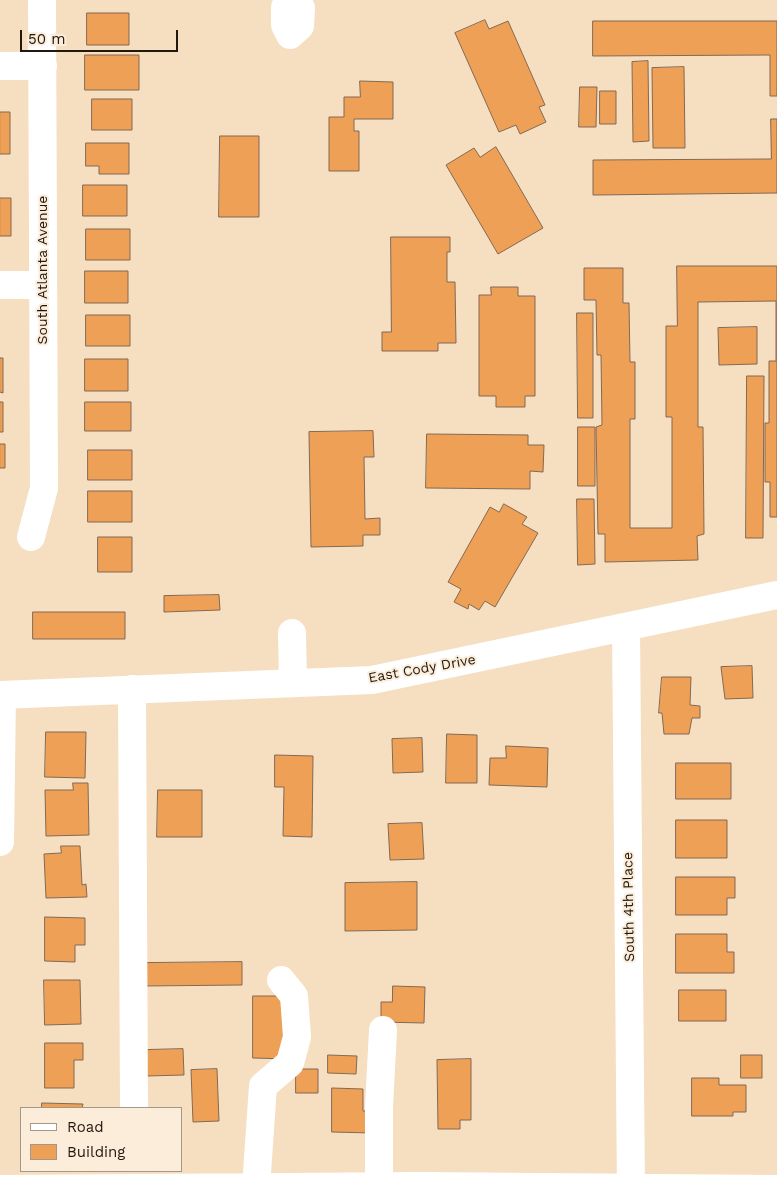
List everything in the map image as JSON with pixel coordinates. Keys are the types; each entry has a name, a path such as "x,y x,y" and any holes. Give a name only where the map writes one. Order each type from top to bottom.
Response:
{"street":[{"name":"South Atlanta Avenue","path":"30,537 44,488 42,0"},
{"path":"0,66 42,66"},
{"path":"0,285 43,285"},
{"name":"East Cody Drive","path":"1,695 372,680 777,595"},
{"name":"South 4th Place","path":"626,627 631,1190"},
{"path":"292,633 293,682"},
{"path":"132,689 134,1107"},
{"path":"0,842 1,695"},
{"path":"256,1187 263,1086 290,1063 297,1038 294,996 281,980"},
{"path":"379,1187 379,1107 383,1030"},
{"path":"0,1188 134,1179 216,1190 256,1187 631,1190 777,1189"}],"building":[{"path":"87,13 129,13 129,45 87,45"},
{"path":"485,20 489,29 508,21 545,105 539,107 546,122 520,134 516,125 499,132 455,33"},
{"path":"593,21 777,21 777,96 770,96 770,55 593,56"},
{"path":"85,55 139,55 139,90 85,90"},
{"path":"648,61 649,141 633,142 632,62"},
{"path":"684,67 685,148 653,148 652,68"},
{"path":"360,81 393,82 393,119 354,119 354,131 359,131 359,171 329,171 329,117 344,117 344,97 360,97"},
{"path":"580,87 597,87 596,127 579,127"},
{"path":"600,91 616,91 616,124 600,124"},
{"path":"92,99 132,99 132,130 92,130"},
{"path":"0,112 10,112 10,154 0,154"},
{"path":"771,119 777,119 777,193 593,195 593,160 771,159"},
{"path":"220,136 259,136 259,217 219,217"},
{"path":"86,143 129,143 129,174 99,174 99,166 86,166"},
{"path":"496,147 543,228 498,254 446,165 474,148 480,157"},
{"path":"83,185 127,185 127,216 83,216"},
{"path":"0,198 11,198 11,236 0,236"},
{"path":"86,229 130,229 130,260 86,260"},
{"path":"391,237 450,237 450,252 447,252 447,282 455,282 456,343 438,343 438,351 382,351 382,332 391,332"},
{"path":"677,266 777,266 777,517 770,517 770,482 765,482 765,423 769,423 769,361 776,361 776,301 698,302 698,427 703,427 704,534 697,536 698,560 605,562 605,534 598,534 596,427 602,425 601,355 597,355 596,300 584,300 584,268 623,268 623,303 629,303 630,362 635,362 635,419 630,419 630,528 672,528 672,417 666,417 666,326 677,326"},
{"path":"85,271 128,271 128,303 85,303"},
{"path":"491,287 518,287 518,296 535,296 535,396 525,396 525,407 496,407 496,396 479,396 479,295 491,295"},
{"path":"577,313 593,313 593,418 578,418"},
{"path":"86,315 130,315 130,346 86,346"},
{"path":"757,327 757,364 719,365 718,328"},
{"path":"0,358 3,358 3,393 0,392"},
{"path":"85,359 128,359 128,391 85,391"},
{"path":"747,376 764,376 763,538 746,538"},
{"path":"0,402 3,402 3,432 0,432"},
{"path":"85,402 131,402 131,431 85,431"},
{"path":"578,427 595,427 595,486 578,486"},
{"path":"373,431 374,457 364,457 365,519 380,518 380,535 363,535 363,546 311,547 309,432"},
{"path":"427,434 528,435 528,445 544,445 543,472 530,471 530,489 426,488"},
{"path":"0,444 5,444 5,468 0,468"},
{"path":"88,450 132,450 132,480 88,480"},
{"path":"88,491 132,491 132,522 88,522"},
{"path":"577,499 594,499 595,564 578,565"},
{"path":"504,504 527,517 522,524 538,533 495,607 485,601 479,610 469,604 468,609 454,602 461,589 448,582 490,507 499,512"},
{"path":"98,537 132,537 132,572 98,572"},
{"path":"219,595 220,610 164,612 164,596"},
{"path":"33,612 125,612 125,639 33,639"},
{"path":"752,666 753,698 725,699 721,667"},
{"path":"662,677 691,677 690,705 700,706 700,718 692,718 689,734 664,734 662,713 659,713"},
{"path":"46,732 86,732 85,778 45,777"},
{"path":"447,734 477,735 477,783 446,783"},
{"path":"422,738 423,772 393,773 392,739"},
{"path":"506,746 548,748 547,787 489,785 490,758 506,758"},
{"path":"275,755 313,756 312,837 283,836 284,787 275,787"},
{"path":"676,763 731,763 731,799 676,799"},
{"path":"73,783 88,783 89,835 46,836 45,790 73,790"},
{"path":"158,790 202,790 202,837 157,837"},
{"path":"676,820 727,820 727,858 676,858"},
{"path":"422,823 424,859 390,860 388,824"},
{"path":"61,846 80,846 82,885 86,884 87,897 46,898 44,854 61,853"},
{"path":"676,877 735,877 735,898 727,898 727,915 676,915"},
{"path":"417,882 417,930 345,931 345,883"},
{"path":"45,917 85,918 85,945 75,945 75,962 45,961"},
{"path":"676,934 727,934 727,952 734,952 734,973 676,973"},
{"path":"242,962 242,985 144,986 144,963"},
{"path":"44,980 80,980 81,1024 45,1025"},
{"path":"393,986 425,987 424,1023 381,1022 381,1002 392,1002"},
{"path":"679,990 726,990 726,1021 679,1021"},
{"path":"253,996 291,996 290,1059 253,1058"},
{"path":"45,1043 83,1043 83,1060 74,1060 74,1088 45,1088"},
{"path":"183,1049 184,1075 147,1076 146,1050"},
{"path":"328,1055 357,1056 356,1074 328,1073"},
{"path":"741,1055 762,1055 762,1078 741,1078"},
{"path":"471,1059 471,1120 460,1120 460,1129 438,1129 437,1060"},
{"path":"217,1069 219,1121 193,1122 191,1070"},
{"path":"296,1069 318,1069 318,1093 296,1093"},
{"path":"692,1078 719,1078 719,1085 746,1085 746,1112 733,1112 733,1116 692,1116"},
{"path":"332,1088 363,1089 363,1111 372,1111 372,1133 332,1132"},
{"path":"42,1103 83,1104 82,1107 42,1107"}]}
